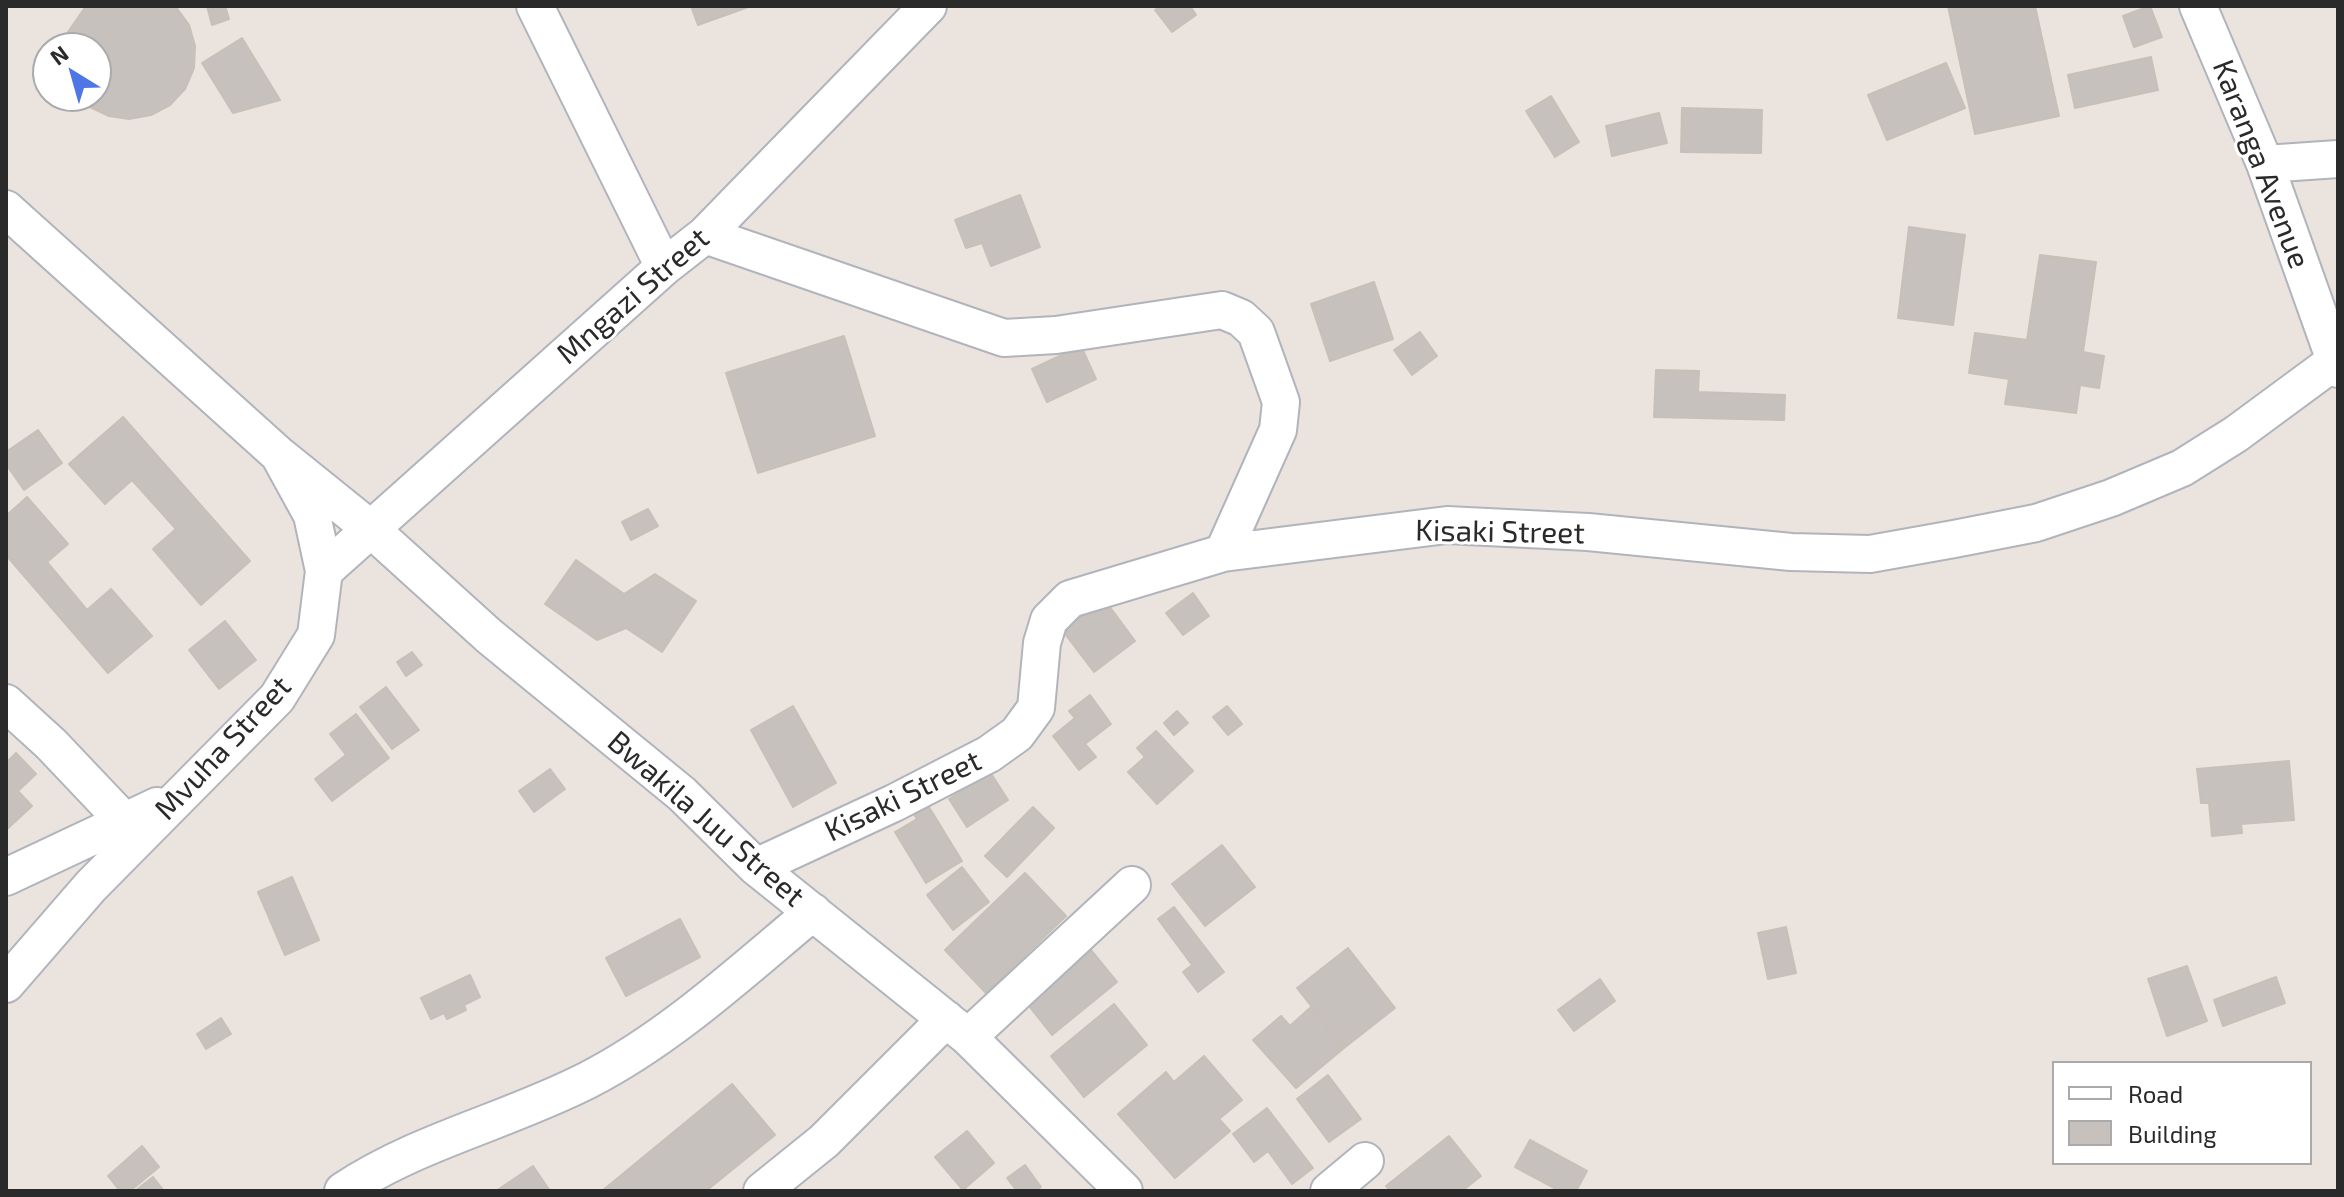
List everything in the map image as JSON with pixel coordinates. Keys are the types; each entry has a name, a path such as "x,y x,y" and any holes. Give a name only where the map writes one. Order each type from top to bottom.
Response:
{"street":[{"path":"535,6 664,267"},
{"name":"Mngazi Street","path":"324,571 664,267 705,235 928,6"},
{"name":"Karanga Avenue","path":"2198,6 2265,164 2337,365"},
{"path":"2265,164 2338,159"},
{"name":"Mvuha Street","path":"6,209 279,455 312,515 324,571 316,635 277,698 91,886 6,984"},
{"path":"705,235 1004,338 1056,335 1222,310 1241,318 1256,332 1281,402 1278,430 1223,553"},
{"name":"Kisaki Street","path":"756,867 894,803 989,754 1017,734 1036,708 1042,643 1049,620 1070,599 1223,553 1447,525 1588,532 1791,552 1870,554 2036,523 2111,498 2182,468 2337,365"},
{"name":"Bwakila Juu Street","path":"279,455 372,530 489,636 682,794 756,867 957,1028 1124,1191"},
{"path":"6,703 51,744 125,822"},
{"path":"6,877 184,793"},
{"path":"762,1191 1132,885"},
{"path":"343,1191 398,1159 534,1106 591,1079 658,1036 813,912"},
{"path":"1329,1191 1365,1161"}],"building":[{"path":"86,6 176,7 189,25 195,46 194,68 185,89 170,105 151,115 129,119 109,116 101,112 112,112 112,32 68,32"},
{"path":"207,6 225,6 229,19 212,25"},
{"path":"691,6 751,6 698,25"},
{"path":"1161,6 1190,6 1196,15 1172,32 1155,10"},
{"path":"1948,6 2035,6 2059,116 1975,134"},
{"path":"2150,6 2162,37 2134,47 2123,16"},
{"path":"242,38 280,100 233,113 202,63"},
{"path":"2151,57 2158,90 2075,108 2068,75"},
{"path":"1946,63 1965,108 1887,140 1868,95"},
{"path":"1551,96 1579,142 1555,157 1526,111"},
{"path":"1682,108 1762,110 1761,153 1681,152"},
{"path":"1659,113 1667,143 1612,156 1606,126"},
{"path":"1020,195 1040,247 991,266 982,243 966,248 955,220"},
{"path":"1909,227 1965,235 1953,325 1898,318"},
{"path":"2040,255 2096,262 2083,352 2104,356 2099,388 2080,385 2076,413 2005,404 2009,379 1969,373 1975,333 2027,340"},
{"path":"1374,282 1393,339 1330,361 1311,304"},
{"path":"1420,332 1437,356 1412,375 1394,350"},
{"path":"844,336 875,436 758,473 726,373"},
{"path":"1081,346 1096,379 1047,402 1032,369"},
{"path":"1656,370 1699,371 1698,392 1785,395 1784,420 1654,417"},
{"path":"123,417 250,561 201,605 153,549 176,529 132,480 105,504 69,464"},
{"path":"38,430 62,463 24,490 6,464 6,452"},
{"path":"27,497 68,544 47,562 87,610 111,589 152,636 108,673 6,555 6,516"},
{"path":"648,509 658,526 631,540 622,522"},
{"path":"576,560 624,594 655,574 696,601 662,652 626,628 597,640 545,604"},
{"path":"1193,593 1209,616 1183,635 1166,613"},
{"path":"1104,599 1135,641 1094,672 1062,630"},
{"path":"225,621 256,660 219,689 189,650"},
{"path":"412,652 422,665 406,676 397,662"},
{"path":"386,687 419,730 392,749 360,707"},
{"path":"1090,695 1111,724 1085,744 1096,757 1079,770 1053,736 1075,718 1069,711"},
{"path":"793,706 836,783 793,807 751,730"},
{"path":"1227,706 1242,724 1228,735 1213,717"},
{"path":"1177,711 1188,723 1174,735 1164,723"},
{"path":"356,714 389,758 332,801 315,779 346,755 330,734"},
{"path":"1156,731 1193,771 1157,804 1128,772 1145,757 1137,748"},
{"path":"16,753 36,774 18,791 32,806 6,830 6,763"},
{"path":"2289,761 2294,820 2241,824 2242,833 2212,836 2209,803 2201,803 2197,769"},
{"path":"550,769 565,789 534,812 519,791"},
{"path":"990,772 1008,800 967,827 949,799"},
{"path":"924,799 962,861 926,883 895,832 917,819 910,808"},
{"path":"1033,807 1054,828 1007,877 985,856"},
{"path":"1222,845 1255,887 1205,926 1172,884"},
{"path":"962,867 989,902 953,930 927,895"},
{"path":"1025,873 1066,916 986,993 945,950"},
{"path":"292,877 319,940 285,955 258,892"},
{"path":"1174,907 1224,972 1198,992 1183,972 1192,965 1158,919"},
{"path":"680,919 700,957 626,996 606,958"},
{"path":"1786,927 1796,973 1768,979 1758,933"},
{"path":"1086,944 1117,982 1052,1035 1021,996"},
{"path":"1348,948 1395,1008 1344,1048 1297,988"},
{"path":"2187,966 2207,1021 2167,1036 2148,979"},
{"path":"470,975 480,997 464,1005 466,1010 447,1019 444,1013 431,1019 421,998"},
{"path":"2276,977 2285,1003 2223,1026 2214,1000"},
{"path":"1600,979 1615,1001 1574,1031 1558,1010"},
{"path":"1114,1004 1147,1045 1084,1097 1051,1056"},
{"path":"1311,1007 1344,1048 1296,1088 1253,1040 1281,1016 1290,1026"},
{"path":"221,1018 231,1034 206,1049 197,1034"},
{"path":"1204,1056 1242,1100 1219,1119 1230,1131 1175,1178 1118,1114 1166,1072 1174,1082"},
{"path":"1328,1075 1361,1119 1329,1142 1297,1099"},
{"path":"732,1084 775,1135 706,1191 602,1191"},
{"path":"1267,1108 1313,1168 1292,1184 1268,1151 1254,1162 1233,1134"},
{"path":"967,1131 994,1163 963,1190 935,1157"},
{"path":"1449,1136 1481,1176 1462,1191 1390,1191 1386,1186"},
{"path":"1530,1140 1587,1171 1576,1191 1560,1191 1515,1167"},
{"path":"142,1146 159,1167 130,1191 120,1191 108,1176"},
{"path":"1025,1165 1041,1187 1035,1191 1017,1191 1007,1178"},
{"path":"533,1166 550,1191 496,1191"},
{"path":"153,1177 164,1191 135,1191"}]}
